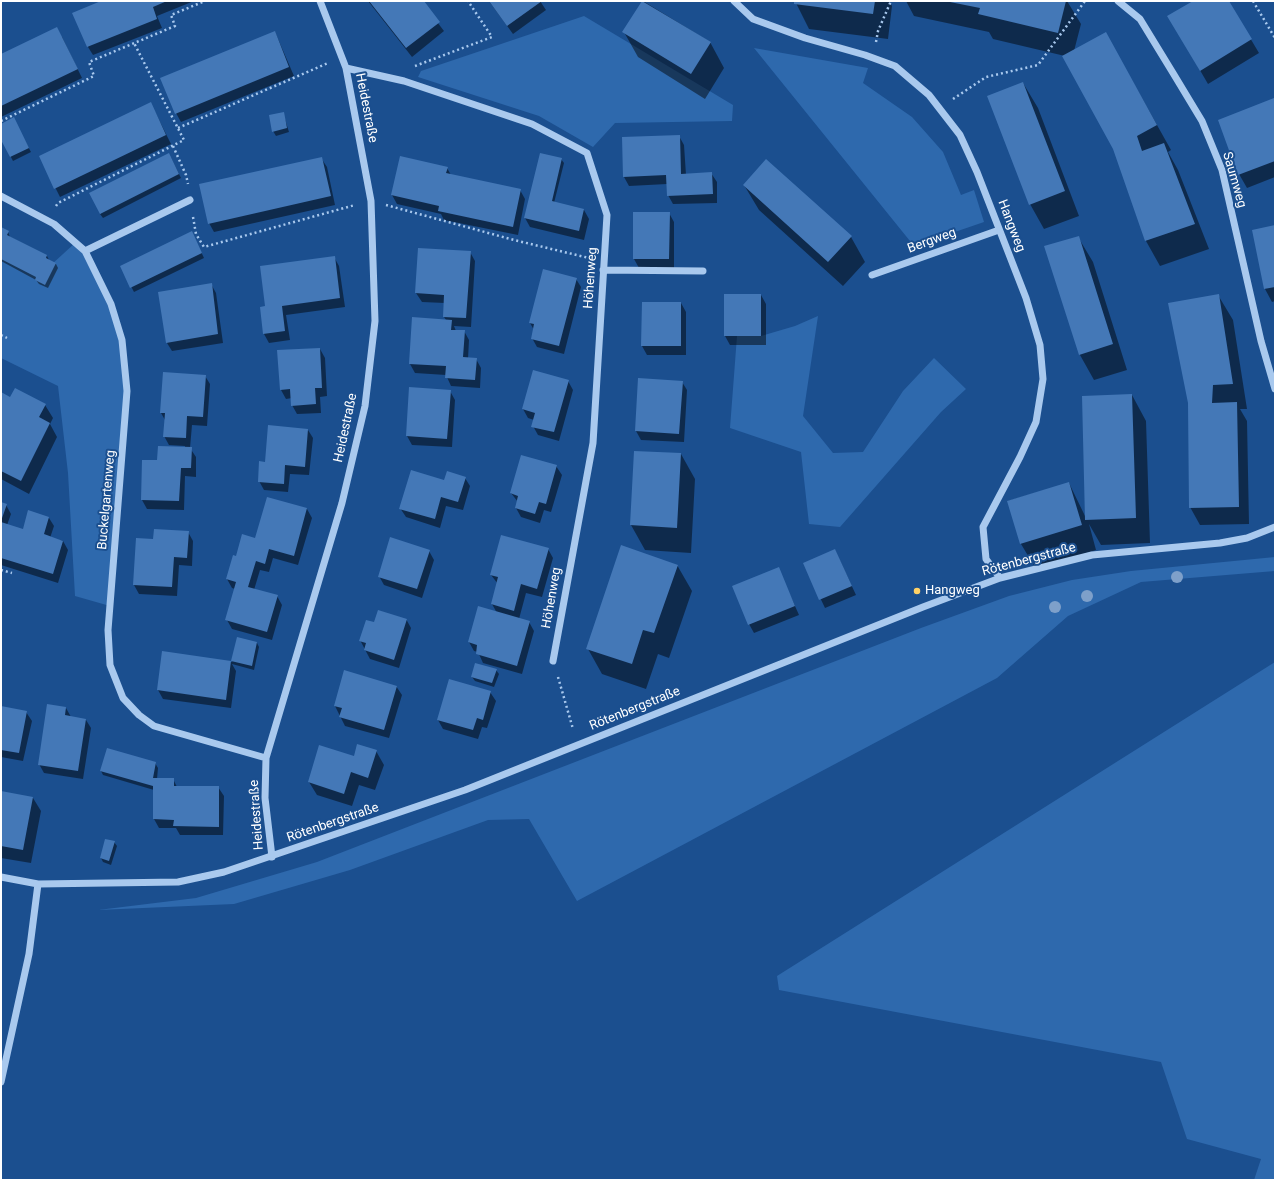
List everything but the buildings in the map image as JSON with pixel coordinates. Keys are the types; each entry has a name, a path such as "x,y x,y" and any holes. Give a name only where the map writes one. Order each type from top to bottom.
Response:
{"street":[{"name":"Heidestraße","path":"272,857 265,798 266,758 342,503 365,406 375,321 372,201 346,68 320,1"},
{"name":"Hangweg","path":"734,1 753,19 805,38 874,58 894,66 929,95 960,135 977,172 1026,298 1040,345 1043,379 1036,422 1020,458 983,527 986,559 1000,578"},
{"name":"Saumweg","path":"1118,1 1140,19 1202,121 1219,163 1261,341 1275,389"},
{"name":"Höhenweg","path":"346,68 404,81 532,124 588,153 606,215 592,443 553,661"},
{"name":"Buckelgartenweg","path":"1,196 54,224 85,251 111,304 122,340 127,391 108,630 110,665 123,698 139,715 154,726 266,758"},
{"path":"85,251 190,200"},
{"name":"Bergweg","path":"872,275 999,230"},
{"path":"603,270 703,271"},
{"name":"Rötenbergstraße","path":"1,877 38,884 178,882 224,872 272,857 465,790 1000,578 1092,555 1220,543 1247,538 1275,528"},
{"path":"1,1082 29,954 38,884"}],"path":[{"path":"1,121 94,76 89,62 175,26 171,16 205,1"},
{"path":"404,81 414,67 492,37 468,1"},
{"path":"874,58 878,31 891,1"},
{"path":"940,109 986,77 1038,65 1085,1"},
{"path":"1253,1 1275,38"},
{"path":"48,221 58,203 184,140 134,43"},
{"path":"178,128 343,57"},
{"path":"173,146 186,175 196,234 204,247 372,201 514,240 604,262"},
{"path":"1,335 8,338"},
{"path":"1,570 12,573"},
{"path":"553,661 578,745"}],"shaded area":[{"path":"584,16 733,105 732,121 615,123 593,147 539,116 418,77 421,71"},
{"path":"754,48 868,68 863,83 912,117 943,152 961,195 974,190 984,222 914,246"},
{"path":"75,243 85,251 111,304 122,340 127,391 110,606 75,596 68,473 58,386 1,358 1,255 39,276"},
{"path":"818,316 803,416 833,453 863,452 903,391 934,358 966,389 941,412 840,527 809,524 801,452 730,428 737,336 761,336 795,326"},
{"path":"1275,557 1275,571 1141,582 1068,616 997,678 577,901 529,819 488,820 350,870 234,904 98,910 196,898 317,862 921,628 1009,596 1072,580 1131,571"},
{"path":"1275,662 1275,1180 1254,1180 1261,1159 1187,1139 1161,1062 779,990 777,976"}],"place":[{"name":"Hangweg","path":"917,591"}]}
